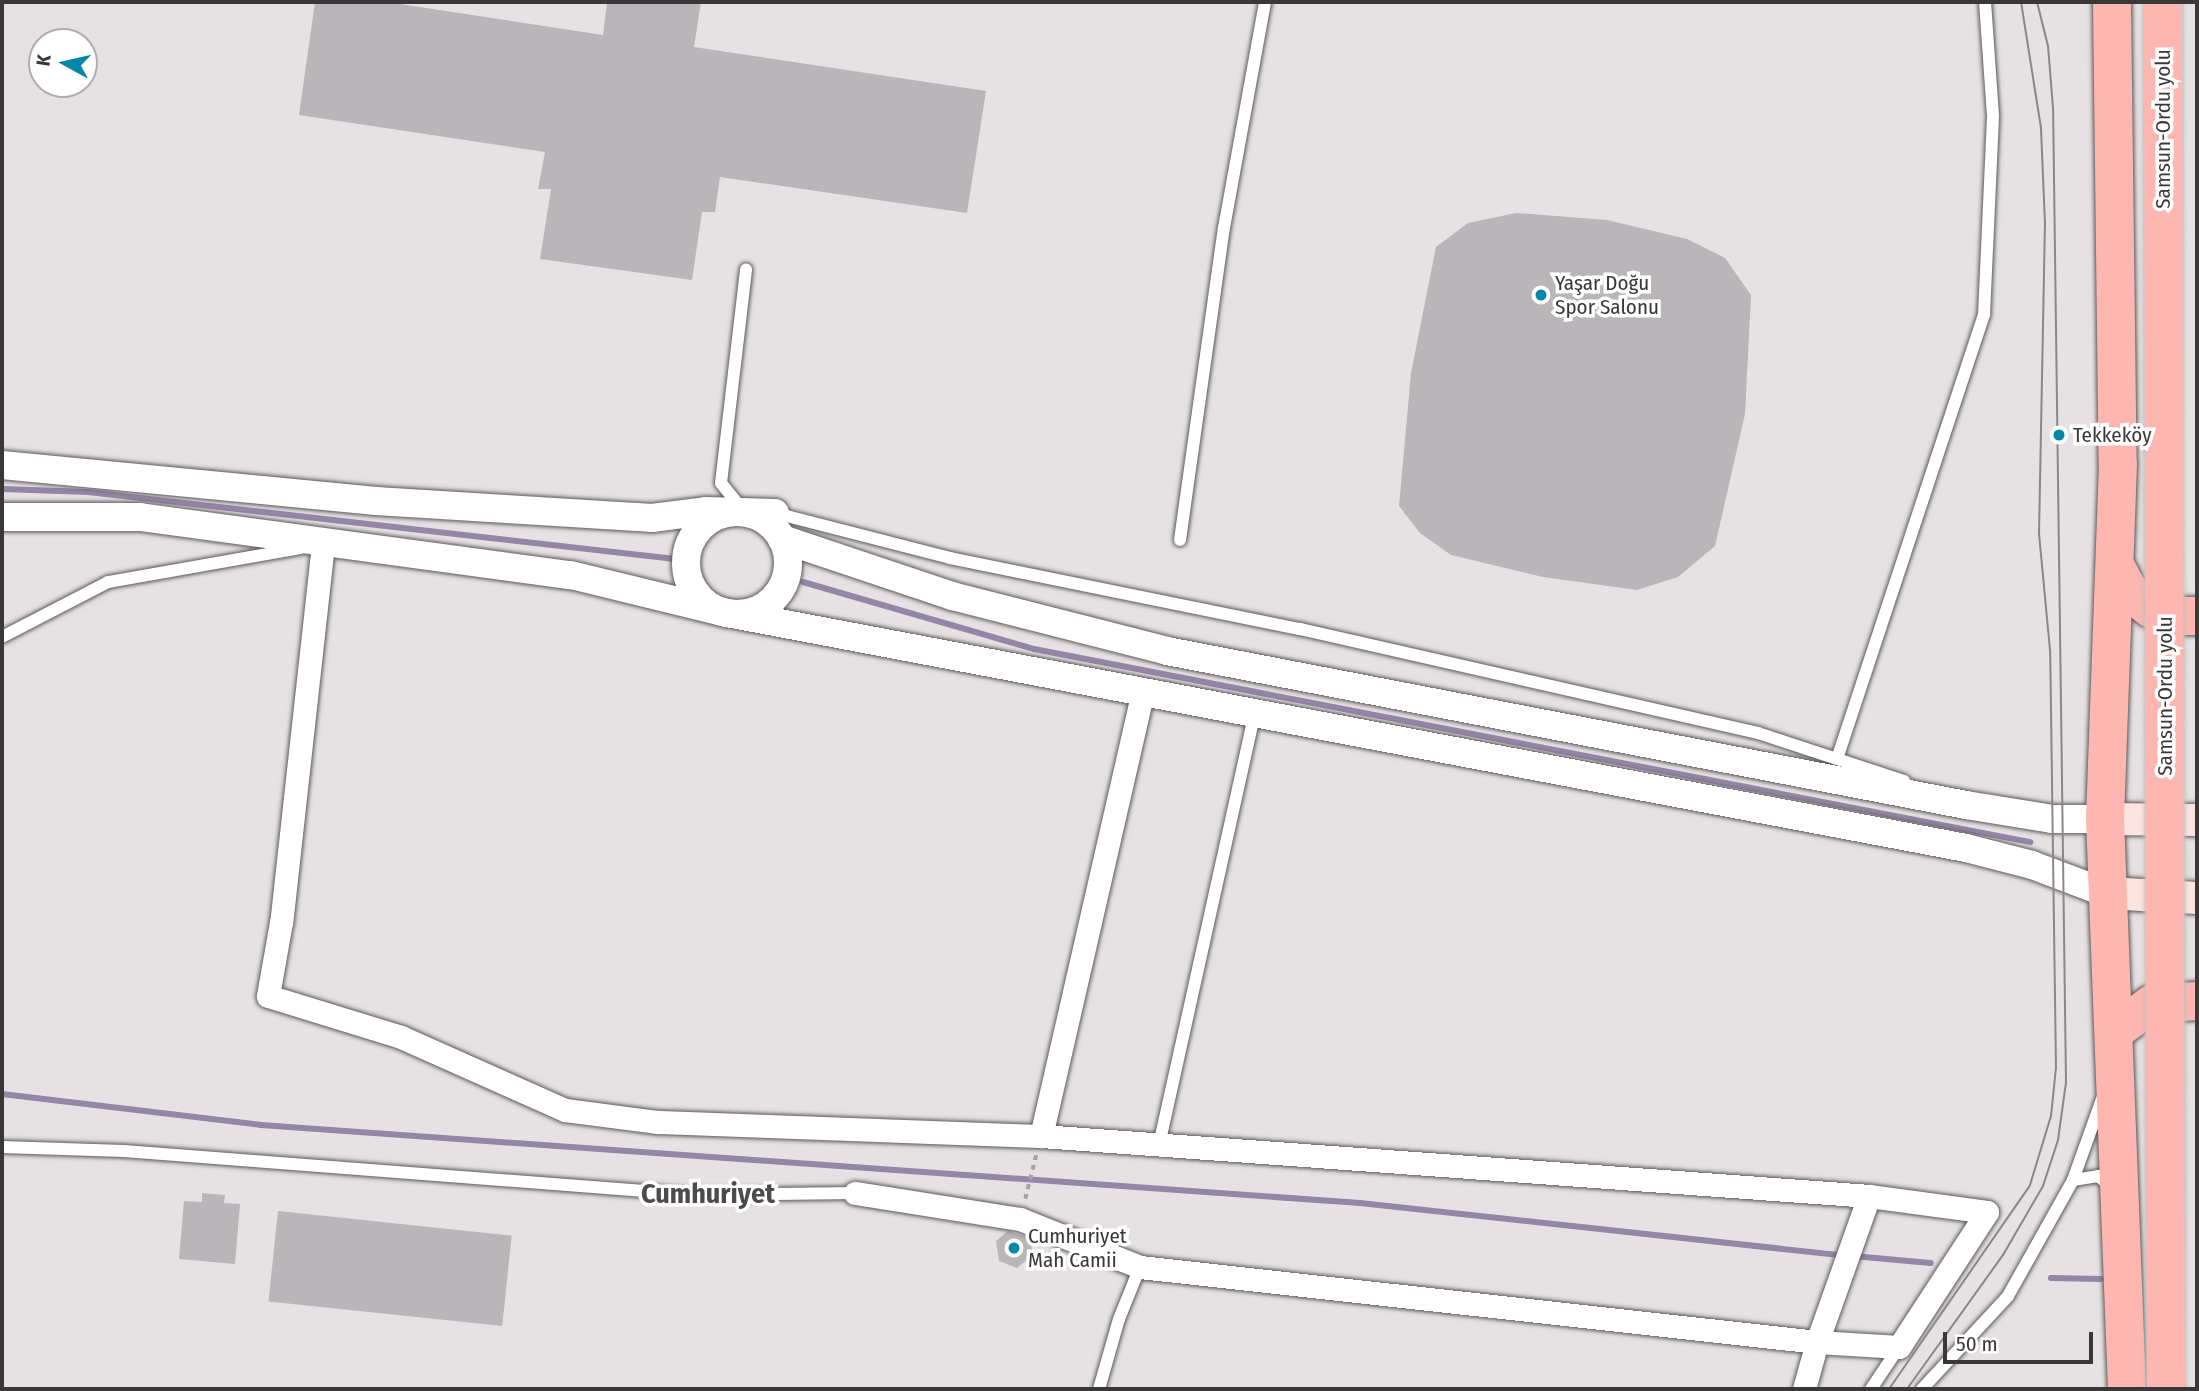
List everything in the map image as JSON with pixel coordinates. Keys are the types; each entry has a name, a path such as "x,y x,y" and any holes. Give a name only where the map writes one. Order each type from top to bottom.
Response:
{"highway":[{"path":"2112,2 2116,568 2105,819 2127,1389"},
{"name":"Samsun-Ordu yolu","path":"2163,2 2166,1389"},
{"path":"2116,568 2129,591 2150,608 2176,616 2197,616"},
{"path":"2115,1045 2152,1004 2197,1001"}],"main road":[{"path":"2105,819 2197,820"},
{"path":"2106,893 2197,898"}],"street":[{"path":"2,465 418,504 652,518 706,511 744,512 773,526 779,526 952,596 1167,651 1966,805 2052,819 2105,819"},
{"path":"744,512 719,516 697,531 686,563 698,596 727,613 751,611 773,600 788,571 779,526"},
{"path":"2,517 140,517 323,544 571,575 727,613 1142,694 1966,848 2032,864 2106,893"},
{"path":"323,544 281,922 268,996 401,1037 565,1110 658,1122 1041,1136 1869,1196 1987,1212 1899,1347 1817,1342 1140,1267 1020,1219 855,1193"},
{"path":"1041,1136 1142,694"},
{"path":"1804,1389 1817,1342 1869,1196"}],"lane":[{"path":"1180,540 1224,228 1265,2"},
{"path":"1838,757 1984,315 1993,116 1985,2"},
{"path":"744,512 721,483 746,269"},
{"path":"779,526 1300,629 1758,733 1838,757 1966,805"},
{"path":"2,637 108,582 323,544"},
{"path":"1159,1145 1254,715"},
{"path":"1922,1389 2008,1296 2073,1180 2115,1045"},
{"path":"2,1147 124,1151 696,1195 855,1193"},
{"path":"2073,1180 2098,1176 2112,1187 2121,1205"},
{"path":"1099,1389 1119,1319 1140,1267"},
{"path":"1871,1389 1899,1347"}],"path":[{"path":"1020,1219 1041,1136"}],"building":[{"path":"315,2 387,2 603,35 607,2 701,2 694,47 986,91 967,213 720,177 715,212 702,212 692,280 540,259 551,189 538,189 545,152 299,115"},
{"path":"1516,213 1607,220 1687,239 1725,258 1751,295 1745,414 1715,546 1678,577 1637,590 1543,577 1451,555 1420,533 1399,506 1411,373 1436,247 1468,223"},
{"path":"202,1193 225,1195 224,1203 240,1204 235,1264 179,1259 184,1201 202,1202"},
{"path":"278,1211 512,1236 502,1326 268,1302"},
{"name":"Cumhuriyet Mah Camii","path":"1008,1231 1030,1238 1033,1255 1017,1268 999,1261 996,1241"}],"waterway":[{"path":"2,489 88,492 675,559"},
{"path":"803,582 1034,649 2030,842"},
{"path":"2,1094 261,1125 1360,1203 1842,1255"},
{"path":"1853,1256 1931,1263"},
{"path":"2051,1278 2101,1279"}],"tram line":[{"path":"1889,1389 2030,1185 2051,1116 2056,1068 2050,650 2039,534 2045,224 2041,128 2021,2"},
{"path":"1907,1389 2003,1255 2043,1186 2058,1140 2066,1082 2053,108 2048,46 2037,2"}],"place":[{"name":"Yaşar Doğu Spor Salonu","path":"1541,295"},
{"name":"Tekkeköy","path":"2059,435"},
{"name":"Cumhuriyet Mah Camii","path":"1014,1248"}],"district":[{"name":"Cumhuriyet","path":"708,1194"}]}
